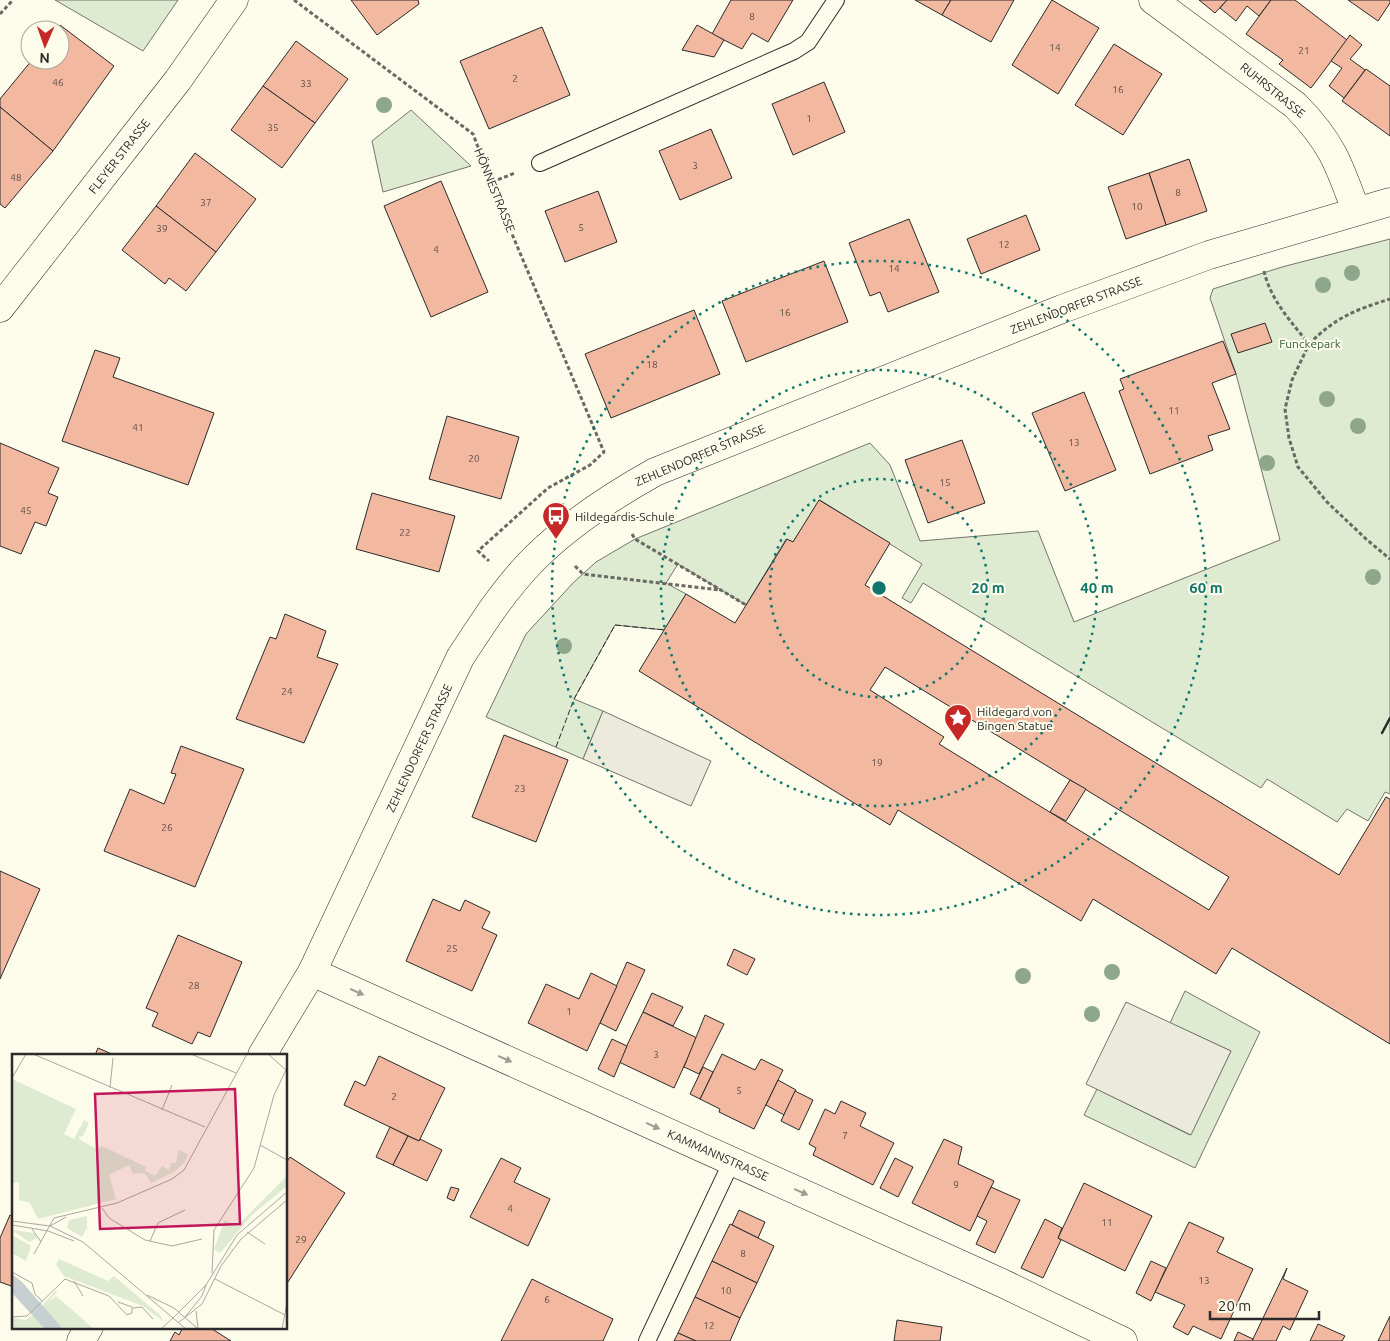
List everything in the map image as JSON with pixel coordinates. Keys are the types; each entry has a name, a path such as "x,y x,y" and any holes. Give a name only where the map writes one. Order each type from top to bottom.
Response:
{"street":[{"name":"FLEYER STRASSE","path":"0,308 178,80 234,0"},
{"name":"RUHRSTRASSE","path":"1153,0 1295,105 1316,126 1328,142 1356,211"},
{"name":"ZEHLENDORFER STRASSE","path":"263,1054 312,972 460,658 486,617 533,560 587,515 622,490 655,472 1062,309 1258,240 1390,202"},
{"name":"KAMMANNSTRASSE","path":"312,972 1002,1283 1123,1341"},
{"path":"81,1341 88,1328"}],"lane":[{"path":"540,163 794,51 808,42 836,0"},
{"path":"647,1341 732,1161"}],"path":[{"path":"0,14 13,0"},
{"name":"HÖNNESTRASSE","path":"294,0 473,134 504,215 604,452"},
{"path":"1258,240 1267,283 1287,317 1310,344"},
{"path":"1390,299 1350,312 1323,330 1310,344 1292,380 1285,409 1289,438 1298,467 1327,502 1390,559"},
{"path":"632,534 635,539 746,605"},
{"path":"571,563 583,574 720,590"}],"green space":[{"path":"55,0 178,0 143,51"},
{"path":"411,110 471,166 383,192 372,141"},
{"name":"Funckepark","path":"1390,239 1390,794 1385,792 1368,821 1347,809 1337,822 1267,779 1261,788 923,583 911,603 902,598 922,564 820,500 793,542 786,539 746,605 678,564 666,583 686,594 665,630 615,625 574,699 603,711 583,759 486,717 526,634 573,583 596,562 635,539 870,443 890,465 920,541 1038,531 1074,622 1280,540 1236,374 1210,298 1213,289 1282,267"},
{"path":"1185,991 1260,1032 1195,1168 1084,1115 1097,1089 1190,1135 1231,1051 1170,1023"}],"shaded area":[{"path":"603,711 711,761 691,806 583,759"},
{"path":"1126,1002 1231,1051 1191,1135 1086,1084"}],"building":[{"path":"351,0 418,0 419,4 377,35"},
{"path":"731,0 793,0 768,42 752,33 742,49 712,34"},
{"path":"915,0 951,0 942,15"},
{"path":"951,0 1014,0 991,42 942,15"},
{"path":"1052,0 1099,28 1058,94 1012,65"},
{"path":"1199,0 1227,0 1215,13"},
{"path":"1227,0 1271,0 1259,16 1247,6 1236,21 1220,8"},
{"path":"1271,0 1295,0 1347,40 1311,88 1279,64 1283,60 1246,34"},
{"path":"1348,0 1390,0 1390,3 1378,21"},
{"path":"697,25 724,40 714,57 682,50"},
{"path":"542,27 570,95 489,129 460,61"},
{"path":"70,33 114,66 53,151 0,107 0,99 24,70 70,70"},
{"path":"1350,35 1362,45 1350,59 1365,70 1344,98 1329,86 1342,68 1331,61"},
{"path":"296,41 348,79 315,123 263,86"},
{"path":"1114,44 1162,74 1123,135 1075,105"},
{"path":"1366,69 1390,86 1390,136 1342,101"},
{"path":"824,82 845,132 793,155 772,104"},
{"path":"263,86 315,123 282,168 231,130"},
{"path":"0,107 53,151 5,208 0,204"},
{"path":"711,129 732,178 680,200 659,151"},
{"path":"195,153 256,199 216,252 156,206"},
{"path":"1189,159 1207,211 1166,225 1149,173"},
{"path":"1149,173 1166,225 1126,239 1108,187"},
{"path":"441,181 488,292 431,317 384,206"},
{"path":"598,191 617,242 565,262 545,211"},
{"path":"156,206 216,252 186,291 169,278 165,284 122,250"},
{"path":"1026,215 1040,250 981,274 967,239"},
{"path":"909,219 939,292 888,312 880,292 870,296 849,243"},
{"path":"824,261 848,322 746,362 722,301"},
{"path":"694,310 720,374 611,418 585,354"},
{"path":"1265,323 1272,342 1238,353 1231,334"},
{"path":"1223,341 1236,374 1212,383 1230,429 1208,436 1213,450 1150,474 1119,391 1124,389 1120,379"},
{"path":"95,350 120,358 113,377 214,413 188,485 62,441"},
{"path":"1084,392 1116,470 1065,491 1032,413"},
{"path":"447,416 519,437 501,499 429,479"},
{"path":"962,440 985,503 928,523 905,460"},
{"path":"0,443 59,468 48,493 58,497 46,526 35,522 21,554 0,546"},
{"path":"372,493 455,516 439,572 356,549"},
{"path":"819,500 890,543 865,585 1339,875 1386,797 1390,799 1390,1044 1232,948 1216,974 1093,899 1081,921 898,810 890,825 639,671 686,594 735,623 787,539 793,542","holes":["885,667 1229,877 1209,910 939,744 944,737 870,690"]},
{"path":"285,614 326,631 317,657 338,664 304,743 236,719 270,637 276,639"},
{"path":"504,735 568,760 536,842 472,817"},
{"path":"181,746 244,769 195,887 104,851 130,789 164,804 176,774 171,773"},
{"path":"1070,780 1086,789 1066,821 1050,812"},
{"path":"0,871 40,889 0,979"},
{"path":"433,899 460,911 465,900 490,912 482,928 497,935 472,991 406,961"},
{"path":"178,935 242,962 210,1037 198,1032 192,1044 152,1026 158,1013 146,1008"},
{"path":"734,949 755,959 747,975 727,965"},
{"path":"627,962 645,970 616,1031 600,1023"},
{"path":"591,973 617,986 587,1051 528,1023 546,984 579,999"},
{"path":"652,993 683,1007 673,1026 643,1012"},
{"path":"643,1012 697,1038 674,1088 619,1062"},
{"path":"705,1015 724,1024 699,1074 684,1067"},
{"path":"612,1039 627,1046 614,1077 598,1069"},
{"path":"98,1048 112,1054 95,1054"},
{"path":"722,1054 755,1070 761,1059 783,1070 754,1129 719,1112 720,1109 700,1099"},
{"path":"379,1056 445,1088 419,1141 344,1105 355,1081 365,1086"},
{"path":"703,1067 713,1072 700,1099 690,1094"},
{"path":"778,1080 796,1090 784,1115 766,1105"},
{"path":"795,1091 813,1100 799,1130 781,1121"},
{"path":"841,1101 866,1113 860,1126 894,1143 873,1185 813,1155 816,1148 809,1144 825,1109 835,1114"},
{"path":"390,1127 408,1136 393,1165 376,1157"},
{"path":"408,1136 419,1141 420,1139 442,1150 427,1181 393,1165"},
{"path":"944,1139 962,1147 958,1164 994,1181 970,1231 912,1203"},
{"path":"290,1157 345,1193 288,1282 288,1160"},
{"path":"501,1158 521,1168 514,1182 550,1199 528,1246 470,1217"},
{"path":"895,1158 913,1167 898,1197 880,1188"},
{"path":"1084,1183 1152,1216 1125,1271 1058,1238"},
{"path":"451,1187 459,1189 454,1201 447,1198"},
{"path":"991,1187 1020,1200 995,1253 976,1244 987,1221 977,1216"},
{"path":"739,1210 765,1222 758,1238 732,1225"},
{"path":"10,1215 12,1216 12,1286 0,1282 0,1238"},
{"path":"1045,1219 1062,1228 1058,1238 1061,1240 1043,1278 1021,1268"},
{"path":"1189,1222 1224,1238 1217,1252 1253,1269 1221,1339 1193,1326 1188,1335 1173,1327 1185,1305 1155,1292"},
{"path":"730,1224 774,1246 757,1283 712,1261"},
{"path":"712,1261 757,1283 740,1318 695,1297"},
{"path":"1151,1261 1166,1268 1151,1301 1136,1293"},
{"path":"1287,1268 1283,1279 1308,1291 1290,1330 1283,1326 1276,1341 1252,1341"},
{"path":"532,1279 613,1319 603,1341 501,1341"},
{"path":"695,1297 740,1318 730,1341 696,1341 678,1333"},
{"path":"1390,1316 1390,1341 1378,1341"},
{"path":"897,1320 942,1327 940,1341 894,1341"},
{"path":"1318,1324 1345,1336 1342,1341 1310,1341"},
{"path":"182,1328 211,1328 231,1341 170,1341 175,1332 179,1335"},
{"path":"1238,1332 1253,1339 1252,1341 1234,1341"},
{"path":"678,1333 696,1341 674,1341"}],"fence":[{"path":"556,747 574,699 615,625 665,630"}],"wall":[{"path":"1382,733 1390,718"}],"place":[{"name":"Hildegardis-Schule","path":"556,540"},
{"name":"Hildegard von Bingen Statue","path":"958,742"}]}
